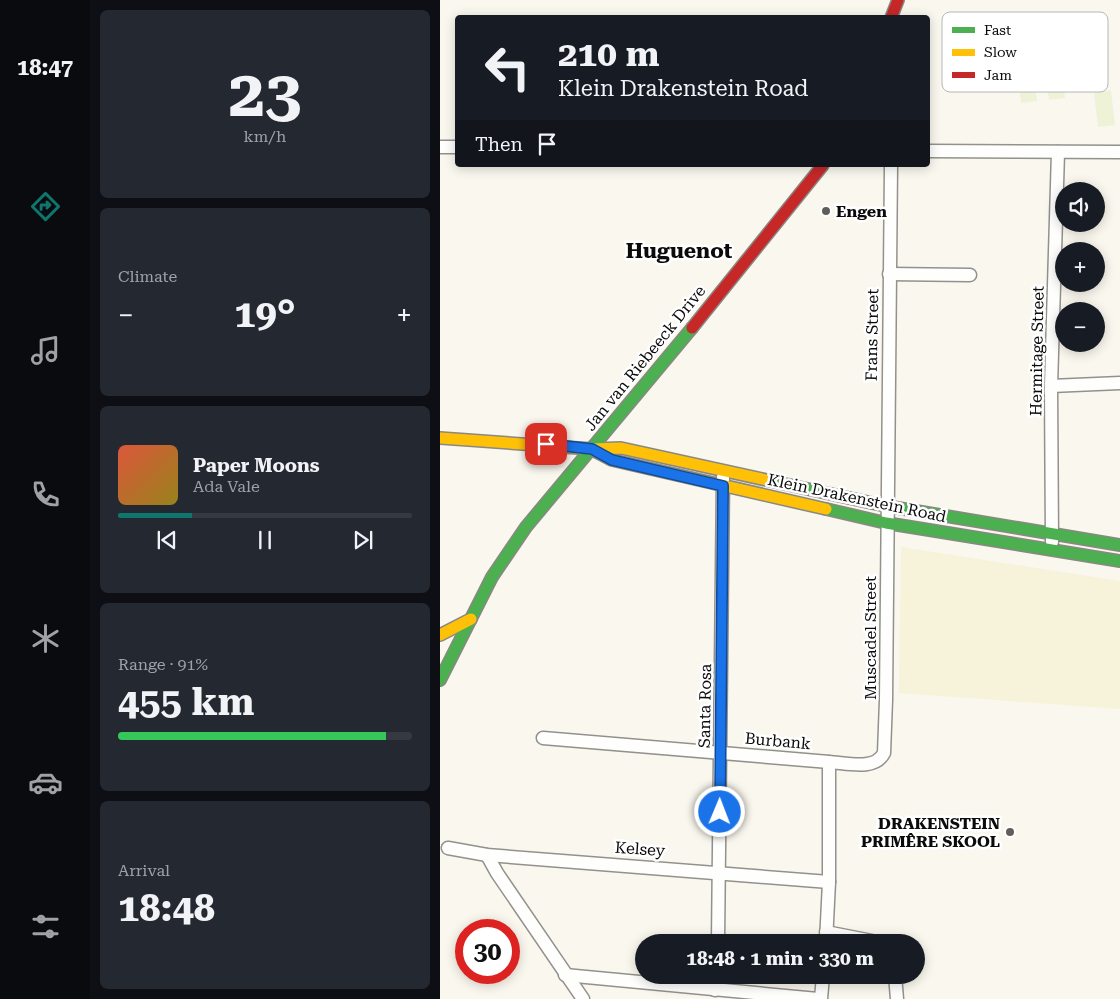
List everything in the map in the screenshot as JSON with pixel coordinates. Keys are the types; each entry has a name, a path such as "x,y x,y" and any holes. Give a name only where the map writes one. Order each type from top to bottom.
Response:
{"main road":[{"path":"892,15 898,0"},
{"name":"Jan van Riebeeck Drive","path":"440,680 492,577 526,527 568,474 592,449 821,167"},
{"name":"Klein Drakenstein Road","path":"440,438 592,449 621,448 886,506 1120,545"},
{"name":"Klein Drakenstein Road","path":"592,449 612,460 886,523 1120,561"},
{"path":"440,635 471,620"}],"street":[{"path":"440,147 455,147"},
{"path":"930,150 1120,152"},
{"name":"Hermitage Street","path":"1052,551 1051,386 1058,152"},
{"name":"Frans Street","path":"886,523 891,167"},
{"path":"889,274 970,276"},
{"path":"1051,386 1120,383"},
{"name":"Santa Rosa","path":"718,934 724,470"},
{"name":"Muscadel Street","path":"884,753 886,523"},
{"name":"Burbank","path":"543,738 870,764 877,762 884,753"},
{"path":"826,934 829,882 830,762"},
{"name":"Kelsey","path":"448,848 487,855 719,871 829,882"},
{"path":"487,855 497,873 583,999"},
{"path":"565,975 819,999 822,984"},
{"path":"716,984 716,990"},
{"path":"896,984 898,999"}],"shaded area":[{"path":"901,547 1120,581 1120,709 899,693"}],"green space":[{"path":"1111,90 1115,125 1098,127 1094,93"},
{"path":"1020,92 1036,92 1037,101 1021,103"},
{"path":"1048,92 1064,92 1065,98 1049,100"}],"traffic: fast":[{"path":"440,680 492,577 526,527 692,328"},
{"path":"771,481 886,506 1120,545"},
{"path":"826,509 886,523 1120,561"}],"traffic: slow":[{"path":"440,438 592,449 621,448 771,481"},
{"path":"593,450 612,460 826,509"},
{"path":"440,635 471,619"}],"traffic: jam":[{"path":"892,15 898,0"},
{"path":"692,328 821,167"}],"place":[{"name":"Engen","path":"826,211"},
{"name":"DRAKENSTEIN PRIMÊRE SKOOL","path":"1010,832"}],"district":[{"name":"Huguenot","path":"679,251"}],"route":[{"path":"546,444 592,449 612,460 723,486 720,812"}]}
